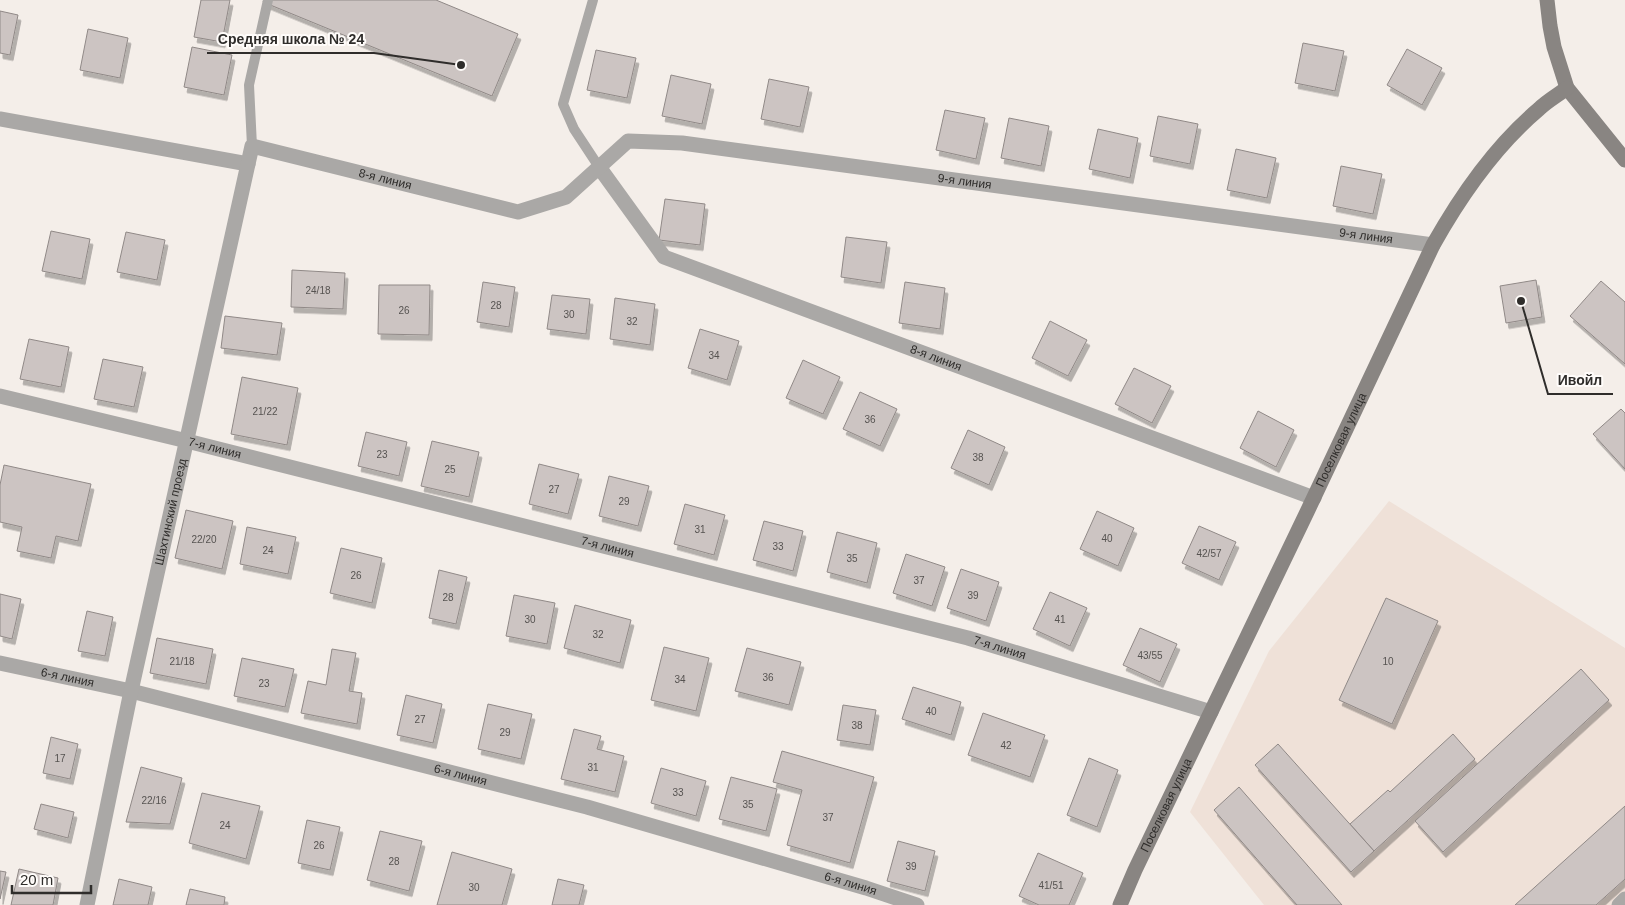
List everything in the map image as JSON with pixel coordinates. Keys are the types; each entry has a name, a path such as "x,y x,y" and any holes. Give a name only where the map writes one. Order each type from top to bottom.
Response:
{"street":[{"path":"1547,0 1551,33 1567,88 1625,160"},
{"name":"Поселковая улица","path":"1120,905 1433,245 1448,218 1481,170 1521,125 1567,88"},
{"path":"0,119 248,164"},
{"name":"9-я линия","path":"518,212 566,197 628,141 682,143 1433,245"},
{"name":"Шахтинский проезд","path":"88,905 132,691 252,146"},
{"name":"8-я линия","path":"252,146 518,212"},
{"name":"8-я линия","path":"599,167 664,258 1314,498"},
{"name":"7-я линия","path":"0,396 187,441 968,638 1211,712"},
{"name":"6-я линия","path":"0,663 132,691 587,807 866,888 917,905"},
{"path":"1619,905 1625,899"}],"lane":[{"name":"Шахтинский проезд","path":"252,146 249,85 268,0"},
{"path":"593,0 563,104 574,129 599,167"}],"shaded area":[{"path":"1389,501 1625,648 1625,905 1264,905 1190,812 1269,651"}],"building":[{"path":"201,0 230,0 222,42 194,37"},
{"path":"264,0 436,0 518,34 492,96 263,2"},
{"path":"0,11 18,15 10,55 0,53"},
{"path":"88,29 128,38 120,78 80,70"},
{"path":"1303,43 1344,51 1335,91 1295,83"},
{"path":"192,47 232,55 224,95 184,87"},
{"path":"1407,49 1442,68 1422,105 1387,85"},
{"path":"596,50 636,58 627,98 587,90"},
{"path":"671,75 711,84 702,124 662,116"},
{"path":"769,79 809,87 800,127 761,119"},
{"path":"945,110 985,118 976,159 936,150"},
{"path":"1158,116 1198,124 1190,164 1150,156"},
{"path":"1009,118 1049,126 1041,166 1001,158"},
{"path":"1098,129 1138,138 1130,178 1089,169"},
{"path":"1236,149 1276,158 1267,198 1227,190"},
{"path":"1341,166 1382,174 1373,214 1333,206"},
{"path":"665,199 705,204 700,245 659,240"},
{"path":"51,231 90,239 82,279 42,271"},
{"path":"126,232 165,240 157,280 117,272"},
{"path":"846,237 887,242 881,283 841,277"},
{"path":"292,270 345,273 343,309 291,307"},
{"path":"1536,280 1542,317 1506,323 1500,286"},
{"path":"1601,281 1625,302 1625,364 1570,316"},
{"path":"483,282 515,287 509,327 477,322"},
{"path":"905,282 945,288 940,329 899,323"},
{"path":"379,285 430,285 429,335 378,334"},
{"path":"552,295 590,299 586,334 547,329"},
{"path":"615,298 655,304 650,345 610,339"},
{"path":"225,316 282,323 277,355 221,348"},
{"path":"1050,321 1087,340 1068,376 1032,358"},
{"path":"700,329 739,341 727,380 688,368"},
{"path":"29,339 69,347 61,387 20,379"},
{"path":"103,359 143,367 134,407 94,399"},
{"path":"803,360 840,377 823,414 786,398"},
{"path":"1134,368 1171,386 1152,423 1115,404"},
{"path":"242,377 298,388 287,445 231,434"},
{"path":"860,392 897,409 880,446 843,429"},
{"path":"1621,409 1625,413 1625,469 1593,434"},
{"path":"1258,411 1294,430 1276,467 1240,448"},
{"path":"968,430 1005,447 989,485 951,468"},
{"path":"366,432 407,442 399,476 358,466"},
{"path":"432,441 479,452 469,497 421,486"},
{"path":"539,464 579,474 568,514 529,504"},
{"path":"4,465 91,484 78,541 56,536 51,558 17,551 22,527 0,522 0,485"},
{"path":"609,476 649,486 638,526 599,516"},
{"path":"685,504 725,515 714,555 674,544"},
{"path":"186,510 233,521 222,569 175,558"},
{"path":"1097,511 1134,528 1118,566 1080,549"},
{"path":"764,521 803,531 793,571 753,560"},
{"path":"1199,526 1236,542 1219,580 1182,563"},
{"path":"247,527 296,537 288,574 240,564"},
{"path":"837,532 877,543 867,583 827,572"},
{"path":"341,548 382,558 372,603 330,593"},
{"path":"906,554 945,567 932,606 893,593"},
{"path":"961,569 999,582 986,621 947,608"},
{"path":"439,570 467,577 456,624 429,618"},
{"path":"1050,592 1087,608 1070,646 1033,629"},
{"path":"0,594 21,599 12,639 0,636"},
{"path":"514,595 555,603 547,644 506,636"},
{"path":"1386,598 1438,621 1392,724 1339,700"},
{"path":"575,605 631,620 620,663 564,648"},
{"path":"87,611 113,617 105,656 78,651"},
{"path":"1140,628 1177,644 1160,682 1123,665"},
{"path":"157,638 213,649 206,684 150,673"},
{"path":"664,647 709,658 696,711 651,700"},
{"path":"747,648 801,662 789,705 735,691"},
{"path":"332,649 356,653 349,691 362,693 357,724 301,713 308,681 326,685"},
{"path":"242,658 294,669 285,707 234,696"},
{"path":"1581,669 1609,700 1443,852 1415,821"},
{"path":"913,687 961,702 951,735 902,719"},
{"path":"406,695 442,704 433,743 397,735"},
{"path":"488,704 532,714 521,759 478,749"},
{"path":"843,705 876,710 870,745 837,740"},
{"path":"983,713 1045,735 1030,777 968,755"},
{"path":"574,729 601,736 597,749 624,756 615,792 561,779"},
{"path":"1453,734 1475,759 1374,851 1350,824 1388,790 1390,792"},
{"path":"51,737 78,744 70,779 43,773"},
{"path":"1278,744 1374,851 1351,872 1255,765"},
{"path":"782,751 874,777 850,863 787,845 802,790 773,782"},
{"path":"1089,758 1118,770 1097,827 1067,815"},
{"path":"141,767 182,778 170,824 126,822"},
{"path":"661,768 706,781 696,816 651,803"},
{"path":"731,777 777,789 766,831 719,819"},
{"path":"1239,787 1342,905 1297,905 1214,810"},
{"path":"202,793 260,806 246,859 189,843"},
{"path":"41,804 74,812 68,838 34,829"},
{"path":"1625,806 1625,879 1596,905 1515,905"},
{"path":"307,820 340,827 330,870 298,863"},
{"path":"380,831 422,841 409,891 367,880"},
{"path":"898,841 935,851 925,891 887,881"},
{"path":"452,852 512,869 502,905 437,905"},
{"path":"1038,853 1083,873 1069,905 1039,905 1019,896"},
{"path":"19,869 58,878 53,905 11,905"},
{"path":"0,871 6,872 0,899"},
{"path":"119,879 152,887 148,905 113,905"},
{"path":"558,879 584,885 579,905 552,905"},
{"path":"190,889 225,897 224,905 186,905"}],"place":[{"name":"Средняя школа № 24","path":"461,65"},
{"name":"Ивойл","path":"1521,301"}]}
